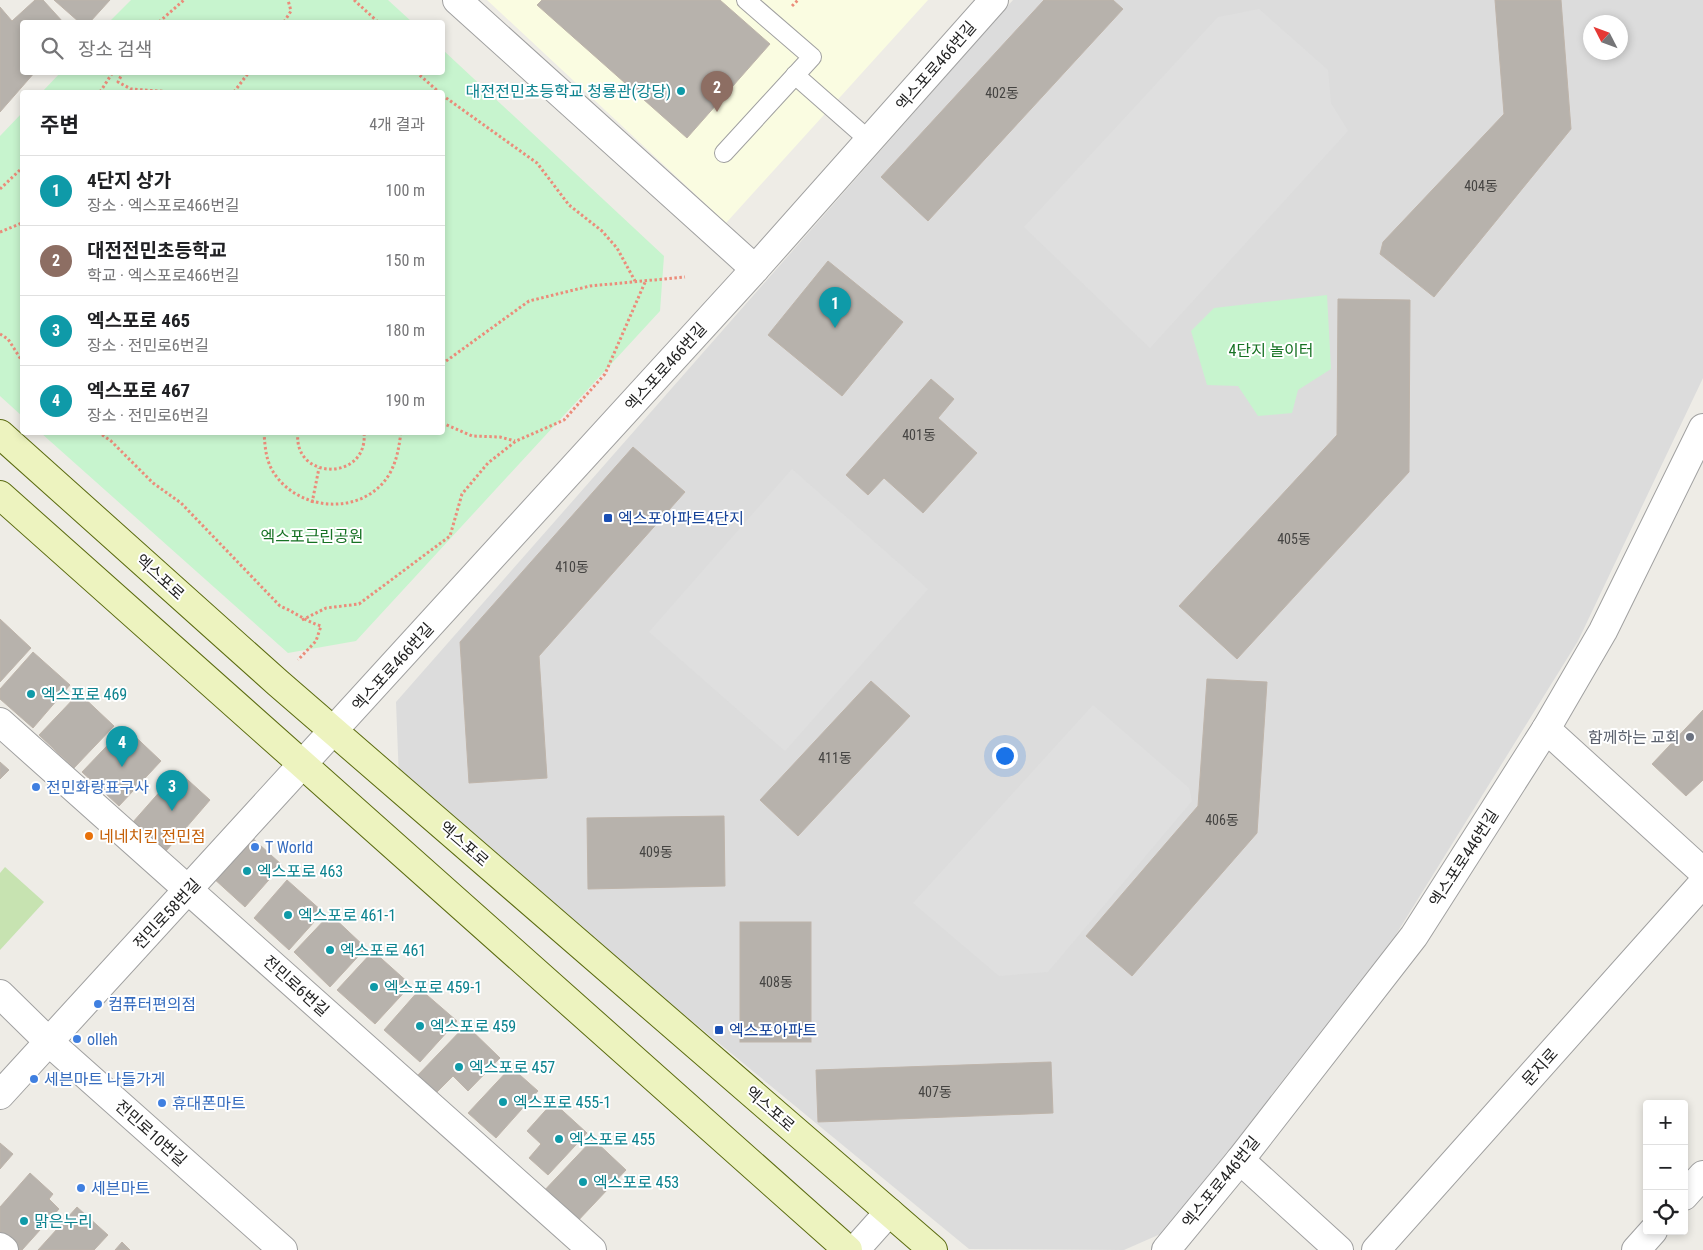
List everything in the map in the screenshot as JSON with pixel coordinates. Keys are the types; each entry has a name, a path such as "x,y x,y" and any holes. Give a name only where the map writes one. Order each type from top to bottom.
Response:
{"main road":[{"name":"엑스포로","path":"0,434 334,732 933,1250"},
{"path":"0,495 848,1250"}],"street":[{"name":"엑스포로466번길","path":"334,732 755,269 994,0"},
{"path":"469,4 755,269"},
{"name":"엑스포로446번길","path":"1166,1250 1240,1160 1414,936 1546,729 1603,631 1703,428"},
{"name":"전민로6번길","path":"0,722 592,1250"},
{"path":"1546,729 1703,872"},
{"name":"전민로58번길","path":"0,1095 334,732"},
{"name":"문지로","path":"1376,1250 1703,883"},
{"name":"전민로10번길","path":"0,994 49,1042 283,1250"},
{"path":"1240,1160 1339,1250"},
{"path":"1688,1192 1703,1175"},
{"path":"855,1250 889,1212"},
{"path":"1636,1250 1649,1235"},
{"path":"0,1247 4,1250"}],"lane":[{"path":"724,153 812,58 746,0"},
{"path":"795,75 870,141"}],"path":[{"path":"161,20 184,0"},
{"path":"285,20 291,11 288,0"},
{"path":"354,0 376,20"},
{"path":"792,7 798,0"},
{"path":"101,90 111,75"},
{"path":"122,75 118,82 132,89 145,90"},
{"path":"236,90 247,75"},
{"path":"420,75 438,90"},
{"path":"445,97 537,163 569,205 602,231 617,248 635,281"},
{"path":"0,189 20,170"},
{"path":"0,232 20,224"},
{"path":"445,362 529,301 590,286 685,278"},
{"path":"302,620 326,608 359,604 450,536 462,494 488,463 516,441 564,420 605,374 646,280"},
{"path":"0,334 8,339 20,358"},
{"path":"445,424 472,436 516,441"},
{"path":"102,435 111,441 153,483 181,503 280,606 294,612 302,620 320,626 316,641 278,683"},
{"path":"264,435 266,455 276,476 292,492 312,502 334,505 356,501 374,490 390,474 398,454 401,435"},
{"path":"298,435 299,446 303,455 319,468 339,469 349,465 358,457 364,447 364,435"},
{"path":"312,502 319,468"}],"shaded area":[{"path":"487,0 928,0 726,223"},
{"path":"1013,0 1703,0 1703,378 1578,641 1395,936 1165,1232 1124,1250 969,1249 399,780 396,702"},
{"path":"1259,9 1328,70 1331,103 1348,131 1150,348 1024,227 1218,17"},
{"path":"792,469 928,589 785,751 649,632"},
{"path":"1093,705 1189,788 1192,801 1048,972 999,976 913,903"}],"green space":[{"path":"131,0 388,0 410,20 111,20"},
{"name":"엑스포근린공원","path":"445,52 664,256 660,311 356,641 288,653 43,435 445,435 445,90 44,90 58,75 445,75"},
{"path":"20,115 20,414 0,396 0,136"},
{"name":"4단지 놀이터","path":"1327,295 1331,369 1298,390 1292,413 1258,416 1238,386 1207,385 1191,331 1214,308"},
{"path":"5,867 44,902 0,950 0,873"}],"building":[{"path":"35,0 43,0 61,20 20,20 20,75 32,75 0,112 0,7 12,21"},
{"path":"54,0 110,0 92,20 77,20"},
{"name":"대전전민초등학교 청룡관(강당)","path":"542,0 720,0 770,44 687,138 537,5"},
{"path":"1044,0 1113,0 1123,9 928,221 881,177"},
{"path":"1495,0 1561,0 1571,129 1434,297 1380,254 1383,242 1504,114"},
{"path":"828,261 903,322 842,396 768,335"},
{"path":"1338,299 1410,300 1409,472 1237,659 1179,606 1337,435"},
{"path":"931,379 954,399 938,418 977,453 923,513 884,478 868,495 846,475"},
{"path":"633,447 685,492 539,656 547,778 469,783 460,642"},
{"path":"0,619 31,648 0,682"},
{"name":"엑스포로 469","path":"33,652 70,685 33,728 0,699 0,689"},
{"path":"1207,679 1267,682 1257,833 1132,976 1086,936 1198,806"},
{"path":"871,681 910,716 798,836 760,800"},
{"path":"79,693 114,726 74,768 39,735"},
{"name":"함께하는 교회","path":"1703,710 1703,780 1686,796 1652,764"},
{"path":"125,727 161,761 119,806 82,772"},
{"path":"0,762 9,770 0,779"},
{"path":"178,771 210,800 166,851 133,822"},
{"path":"724,816 725,886 588,889 587,818"},
{"name":"엑스포로 463","path":"249,835 282,865 245,907 212,877"},
{"name":"엑스포로 461-1","path":"287,880 323,912 289,950 254,918"},
{"name":"엑스포로 461","path":"330,914 366,948 330,987 294,952"},
{"path":"740,922 811,922 811,1042 740,1042"},
{"name":"엑스포로 459-1","path":"373,951 411,985 375,1024 337,990"},
{"name":"엑스포로 459","path":"420,989 457,1021 420,1062 384,1030"},
{"name":"엑스포로 457","path":"466,1025 500,1058 468,1091 453,1076 435,1094 417,1076"},
{"path":"1051,1062 1053,1113 818,1122 816,1070"},
{"name":"엑스포로 455-1","path":"511,1067 538,1091 496,1138 468,1113"},
{"name":"엑스포로 455","path":"553,1102 587,1133 548,1175 529,1158 541,1144 527,1131"},
{"name":"엑스포로 453","path":"593,1139 626,1170 574,1225 541,1194"},
{"path":"0,1143 13,1154 0,1169"},
{"name":"맑은누리","path":"30,1173 53,1194 49,1199 59,1209 22,1250 18,1250 0,1233 0,1207"},
{"path":"77,1207 108,1235 94,1250 38,1250"},
{"path":"122,1242 130,1250 115,1250"}],"place":[{"name":"대전전민초등학교 청룡관(강당)","path":"681,91"},
{"name":"대전전민초등학교","path":"717,112"},
{"name":"4단지 상가","path":"835,328"},
{"name":"엑스포아파트4단지","path":"608,518"},
{"name":"엑스포로 469","path":"31,694"},
{"name":"함께하는 교회","path":"1690,737"},
{"name":"엑스포로 467","path":"122,767"},
{"name":"전민화랑표구사","path":"36,787"},
{"name":"엑스포로 465","path":"172,811"},
{"name":"네네치킨 전민점","path":"89,836"},
{"name":"T World","path":"255,847"},
{"name":"엑스포로 463","path":"247,871"},
{"name":"엑스포로 461-1","path":"288,915"},
{"name":"엑스포로 461","path":"330,950"},
{"name":"엑스포로 459-1","path":"374,987"},
{"name":"컴퓨터편의점","path":"98,1004"},
{"name":"엑스포로 459","path":"420,1026"},
{"name":"엑스포아파트","path":"719,1030"},
{"name":"olleh","path":"77,1039"},
{"name":"엑스포로 457","path":"459,1067"},
{"name":"세븐마트 나들가게","path":"34,1079"},
{"name":"엑스포로 455-1","path":"503,1102"},
{"name":"휴대폰마트","path":"162,1103"},
{"name":"엑스포로 455","path":"559,1139"},
{"name":"엑스포로 453","path":"583,1182"},
{"name":"세븐마트","path":"81,1188"},
{"name":"맑은누리","path":"24,1221"}]}
